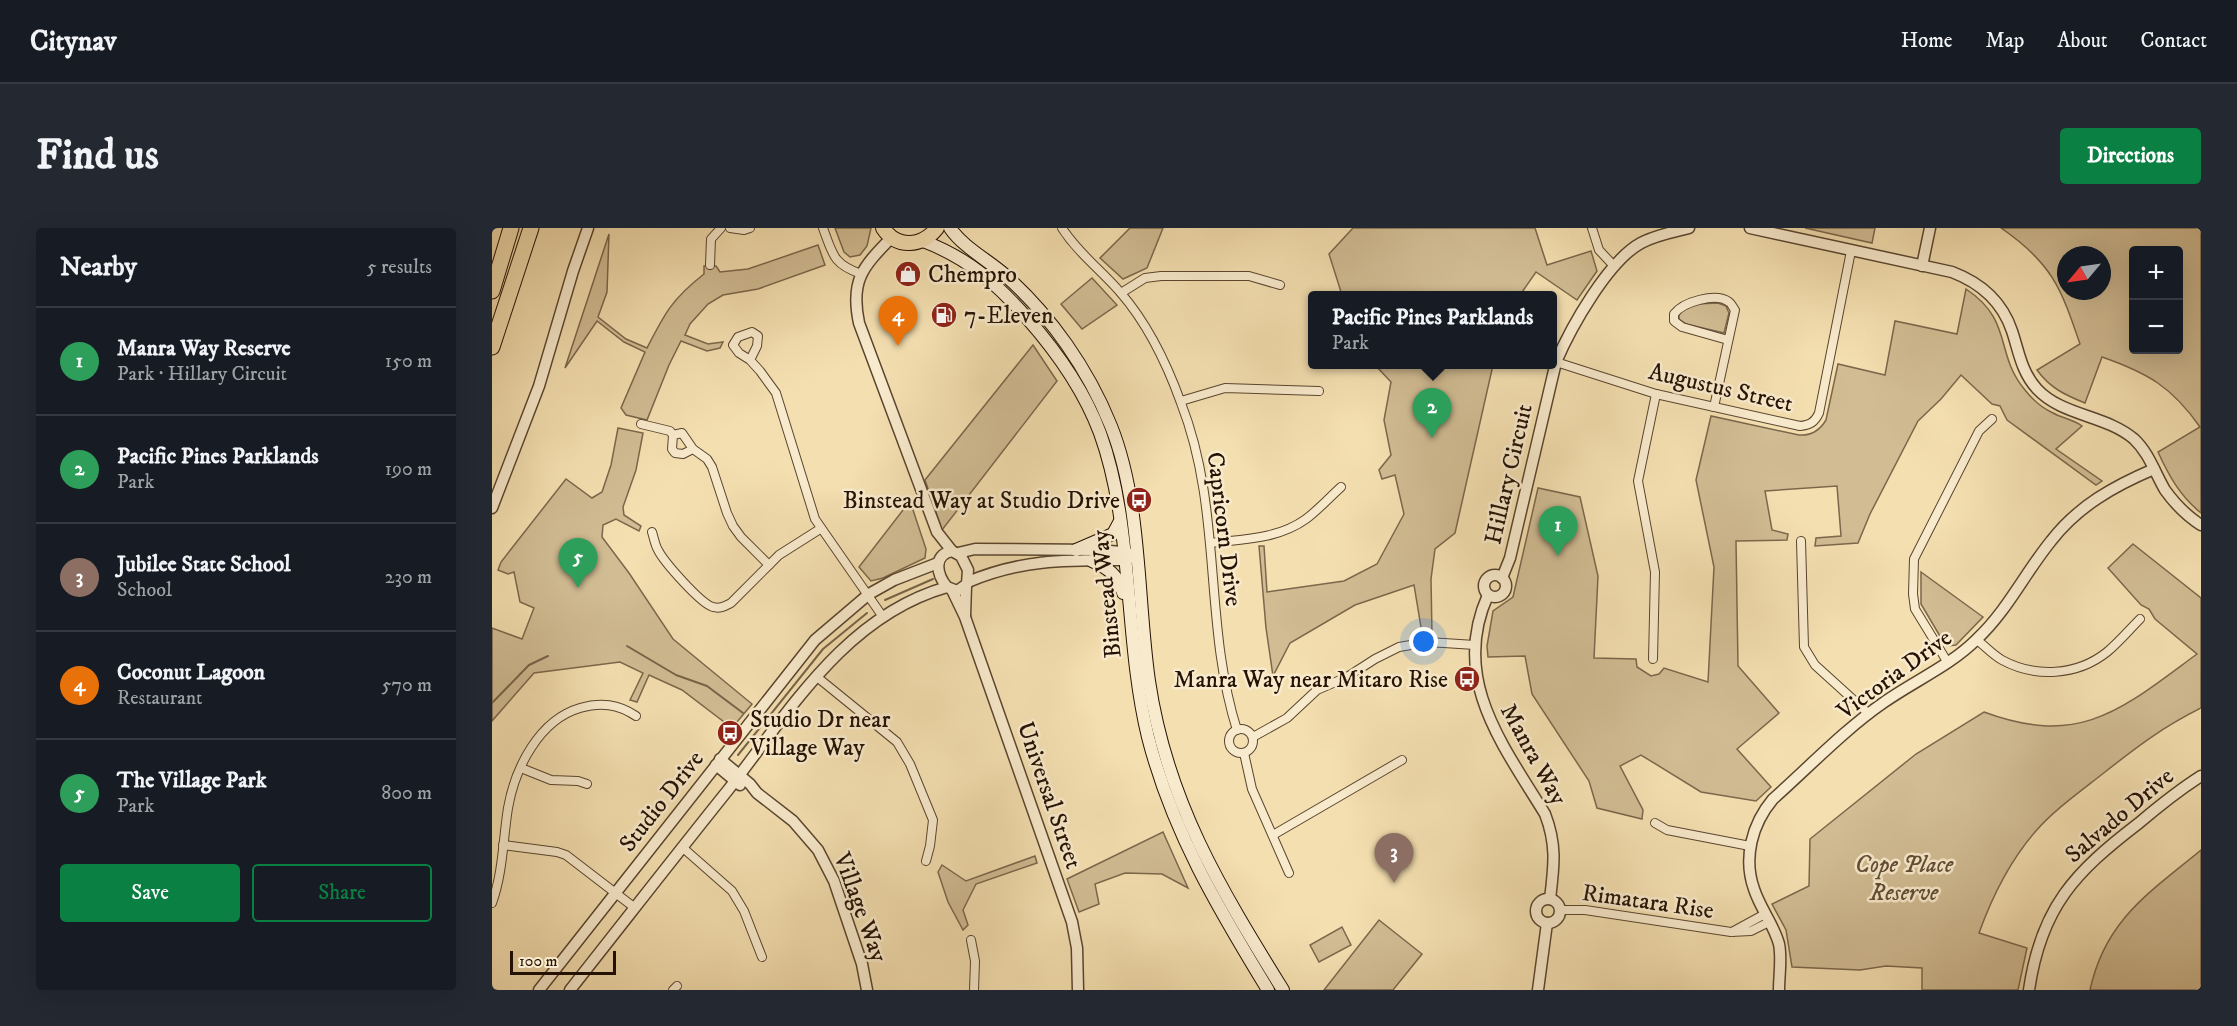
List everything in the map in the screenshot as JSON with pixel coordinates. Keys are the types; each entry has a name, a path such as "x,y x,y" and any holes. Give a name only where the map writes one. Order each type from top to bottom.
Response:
{"highway":[{"path":"492,291 512,228"},
{"path":"492,347 532,229"}],"main road":[{"path":"887,233 907,244 924,241 937,228"},
{"name":"Binstead Way","path":"950,228 1006,276 1049,320 1093,388 1111,428 1122,462 1137,556 1149,680 1172,779 1197,842 1215,878 1283,990"},
{"name":"Binstead Way","path":"924,241 963,259 1006,295 1039,331 1065,365 1100,432 1109,462 1120,521 1139,697 1156,767 1191,858 1268,990"},
{"path":"1076,550 1109,536 1115,531 1120,521"},
{"path":"1092,561 1104,566 1116,577 1121,584 1128,611"}],"street":[{"path":"492,508 539,386 588,228"},
{"path":"710,265 711,239 721,228"},
{"path":"730,228 744,230 750,228"},
{"path":"823,228 834,259 848,269 861,274"},
{"name":"Capricorn Drive","path":"1062,228 1083,255 1121,293 1149,334 1181,401 1201,469 1211,543 1221,657 1228,699 1237,730"},
{"path":"1592,228 1599,250 1613,265"},
{"name":"Hillary Circuit","path":"1557,360 1566,339 1613,265 1641,243 1664,233 1689,228"},
{"path":"1750,228 1963,276 1985,289 1996,300 2006,316 2022,367 2038,390 2064,407 2112,425 2124,432 2143,449 2176,504 2201,525"},
{"path":"1922,266 1930,228"},
{"path":"887,233 861,274 854,301 859,322 937,532 966,564 967,584"},
{"name":"Augustus Street","path":"1557,362 1656,394 1800,426 1812,423 1816,419 1851,251"},
{"path":"1121,293 1145,278 1161,276 1249,276 1280,285"},
{"path":"1714,407 1735,310 1730,302 1722,299 1695,299 1678,308 1674,314 1674,321 1682,327 1728,340"},
{"path":"750,360 768,381 781,404 820,529 883,617"},
{"name":"Hillary Circuit","path":"1502,578 1510,558 1554,369"},
{"path":"1181,401 1225,388 1319,391"},
{"path":"1653,659 1656,572 1638,481 1656,394"},
{"path":"1948,663 1915,609 1914,559 1979,431 1992,419"},
{"path":"641,424 670,431 673,435"},
{"path":"673,435 682,433 693,450 707,459 733,526 769,565"},
{"path":"673,435 671,444 675,453 683,454 693,450"},
{"name":"Victoria Drive","path":"1779,990 1779,945 1754,889 1749,869 1750,846 1764,810 1773,799 1869,714 1893,696 1948,663 1977,640 2007,603 2050,542 2077,512 2098,496 2154,469"},
{"path":"1211,543 1278,534 1308,518 1341,487"},
{"path":"652,532 658,550 679,577 707,605 723,608 731,603 779,555 820,529"},
{"path":"1802,540 1804,647 1815,665 1869,714"},
{"path":"1124,556 1092,561 1042,562 1011,566 967,584 961,590 949,589 940,577 938,563 942,555 975,549 1076,550 1137,556"},
{"name":"Studio Drive","path":"539,990 815,640 868,594 894,580 938,563"},
{"path":"1495,575 1502,578 1506,585 1503,594 1496,598 1488,595 1484,588 1488,578 1495,575"},
{"name":"Universal Street","path":"965,617 967,584"},
{"name":"Studio Drive","path":"570,990 776,726 842,649 883,617 906,603 949,589"},
{"name":"Universal Street","path":"949,589 965,617 1072,922 1077,948 1078,990"},
{"name":"Manra Way","path":"1488,595 1478,619 1475,645 1477,683 1490,721 1545,814 1551,829 1555,859 1550,899 1540,902 1537,908 1539,919 1546,923 1538,990"},
{"path":"1977,640 2000,658 2015,666 2036,671 2055,672 2091,662 2107,652 2140,619"},
{"path":"1253,737 1287,717 1317,690 1347,677 1399,647 1428,642 1475,645"},
{"path":"818,677 897,742 910,764 933,820 926,861"},
{"path":"492,903 498,882 510,796 535,741 549,724 565,714 596,705 613,705 636,716"},
{"path":"1237,730 1246,730 1253,737 1252,748 1244,753 1235,752 1230,746 1230,737 1237,730"},
{"path":"1244,753 1252,789 1289,873"},
{"path":"1273,835 1402,760"},
{"name":"Village Way","path":"718,762 799,828 823,859 834,881 862,964 867,990"},
{"path":"521,768 551,780 587,784"},
{"name":"Salvado Drive","path":"2029,990 2033,963 2043,934 2056,907 2074,880 2101,852 2201,776"},
{"path":"1655,823 1667,830 1750,846"},
{"path":"503,845 566,855 635,908"},
{"path":"682,848 732,891 744,911 762,957"},
{"path":"1546,923 1557,920 1560,910 1557,903 1550,899"},
{"name":"Rimatara Rise","path":"1560,910 1586,910 1731,932 1767,918"},
{"path":"971,940 975,961 974,990"}],"green space":[{"path":"835,228 871,228 867,246 860,255 850,257 844,252"},
{"path":"1130,228 1163,228 1147,268 1123,279 1100,258"},
{"path":"1353,228 1535,228 1547,265 1591,251 1597,271 1577,300 1536,272 1523,291 1341,291 1329,254"},
{"path":"1805,228 1875,228 1872,243"},
{"path":"2001,228 2201,228 2201,513 2176,485 2158,452 2200,427 2169,391 2133,369 2102,357 2085,403 2058,390 2037,370 2080,344 2064,300 2111,300 2111,246 2057,246 2057,286 2032,253"},
{"path":"609,234 607,292 598,317 626,339 647,348 670,307 704,274 704,266 716,266 720,272 748,269 818,245 825,265 758,289 723,295 708,304 690,324 685,335 708,344 723,342 720,348 707,351 681,341 647,420 626,415 621,408 645,352 624,342 597,321 565,368"},
{"path":"1092,278 1117,305 1082,329 1061,304"},
{"path":"1966,289 1991,313 1998,325 2009,363 2028,393 2049,411 2082,426 2056,449 2102,481 2096,485 2007,420 2000,406 1992,404 1961,375 1918,421 1870,514 1858,543 1815,546 1816,538 1841,536 1837,486 1765,491 1772,530 1788,534 1787,540 1736,541 1738,666 1779,713 1737,749 1771,787 1756,801 1701,792 1641,755 1620,766 1643,810 1642,819 1597,808 1589,781 1532,694 1525,656 1488,657 1487,646 1493,611 1513,597 1538,488 1580,497 1598,576 1594,658 1636,659 1637,667 1651,676 1659,674 1664,668 1708,682 1714,567 1696,480 1711,416 1799,435 1815,432 1826,420 1838,364 1885,375 1895,321 1957,334"},
{"path":"1718,303 1726,306 1729,313 1724,333 1686,324 1679,319 1679,312 1696,304"},
{"path":"1033,345 1057,381 942,530 925,480"},
{"path":"1379,369 1492,369 1455,533 1435,549 1431,579 1432,634 1422,633 1414,585 1355,605 1290,643 1273,676 1266,628 1259,546 1264,546 1267,592 1344,581 1377,564 1404,514 1395,475 1382,479 1379,470 1391,455 1384,420 1391,382"},
{"path":"618,428 643,433 636,470 623,507 624,515 641,526 639,531 616,519 603,525 602,537 673,639 752,704 732,728 682,690 649,675 637,702 630,700 643,673 620,662 534,673 492,721 492,628 522,639 534,608 520,602 514,572 508,574 498,570 501,562 566,479 592,498 602,492 611,465"},
{"path":"910,501 926,549 925,558 883,578 871,581 859,567"},
{"name":"Cope Place Reserve","path":"2133,544 2201,598 2201,708 2151,737 2068,800 2026,843 2010,867 1979,933 2027,948 2018,990 1922,990 1922,968 1886,966 1860,970 1792,967 1786,930 1772,904 1809,886 1810,839 1916,754 1984,712 2018,722 2048,726 2074,724 2099,717 2146,691 2197,654 2155,619 2149,609 2141,605 2108,568"},
{"path":"1921,572 1983,617 1956,645 1947,646 1944,643 1921,604"},
{"path":"1163,832 1188,888 1162,874 1125,873 1095,884 1099,904 1079,912 1067,879"},
{"path":"2201,850 2201,990 2090,990 2106,945 2118,926 2147,895"},
{"path":"1035,856 1037,863 976,884 963,910 968,925 963,930 948,902 938,872 942,865 966,881"},
{"path":"1379,920 1422,954 1393,990 1324,990"},
{"path":"1342,927 1351,945 1319,962 1310,945"}],"waterway":[{"path":"885,600 933,579"},
{"path":"738,755 823,649 867,613"},
{"path":"627,646 676,675 707,686 743,713"},
{"path":"492,703 529,665 548,656"}],"place":[{"name":"Chempro","path":"908,274"},
{"name":"7-Eleven","path":"944,315"},
{"name":"Coconut Lagoon","path":"898,346"},
{"name":"Pacific Pines Parklands","path":"1432,438"},
{"name":"Binstead Way at Studio Drive","path":"1139,500"},
{"name":"Manra Way Reserve","path":"1558,556"},
{"name":"The Village Park","path":"578,588"},
{"name":"Manra Way near Mitaro Rise","path":"1467,679"},
{"name":"Studio Dr near Village Way","path":"730,733"},
{"name":"Jubilee State School","path":"1394,883"}]}
